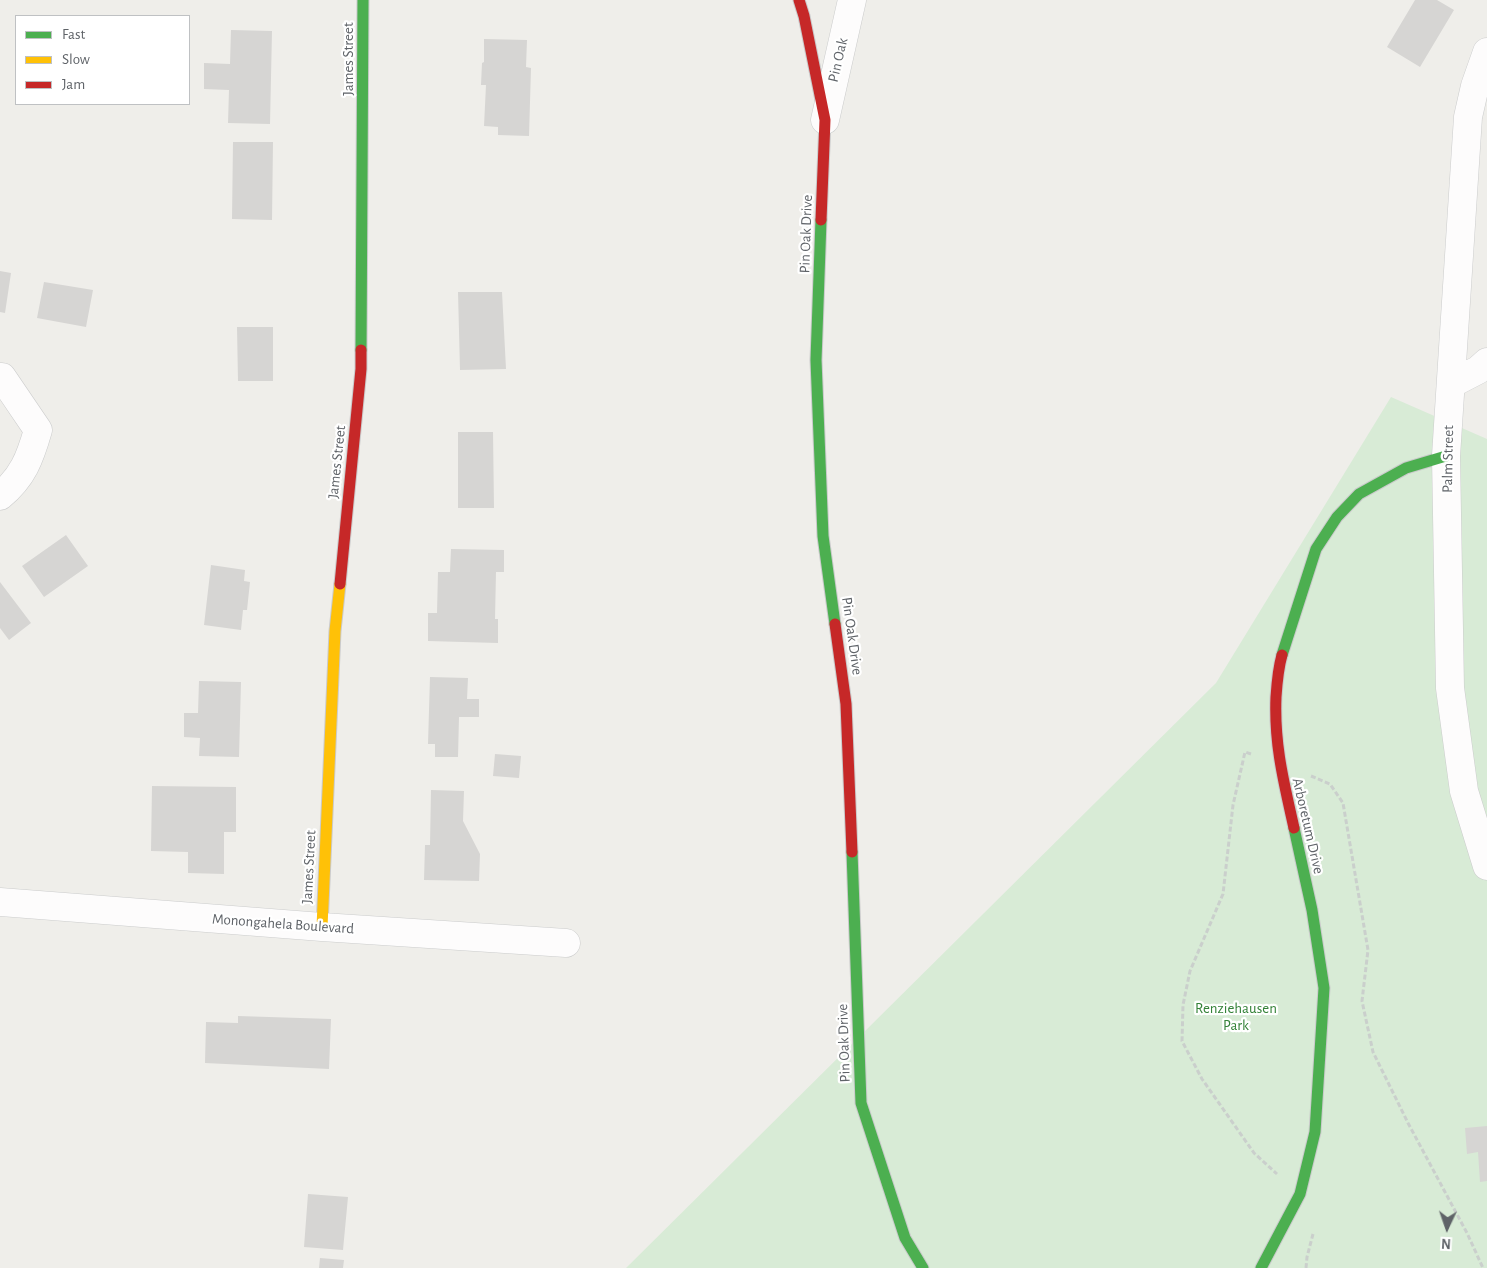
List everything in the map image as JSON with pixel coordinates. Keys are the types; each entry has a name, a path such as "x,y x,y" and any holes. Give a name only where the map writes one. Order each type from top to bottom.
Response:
{"street":[{"name":"James Street","path":"322,927 335,631 361,368 363,0"},
{"name":"Pin Oak Drive","path":"798,0 804,16 825,120 816,360 823,536 846,704 861,1103 905,1238 923,1268"},
{"name":"Pin Oak","path":"825,120 852,0"},
{"name":"Palm Street","path":"1487,52 1475,86 1468,117 1446,456 1450,688 1464,791 1487,866"},
{"path":"1450,384 1478,370 1487,362"},
{"path":"0,377 2,377 38,430 29,459 12,486 0,496"},
{"name":"Arboretum Drive","path":"1261,1268 1300,1194 1315,1132 1324,988 1312,910 1279,761 1276,722 1278,669 1316,549 1337,517 1359,494 1406,468 1446,456"},
{"name":"Monongahela Boulevard","path":"0,902 322,927 566,943"}],"green space":[{"name":"Renziehausen Park","path":"1391,397 1487,439 1487,1268 626,1268 1216,683"}],"building":[{"path":"1415,0 1437,0 1454,10 1420,67 1387,47"},
{"path":"231,30 272,31 270,124 228,123 229,90 204,89 204,63 230,64"},
{"path":"484,39 527,40 526,67 531,68 529,136 498,135 498,127 484,126 486,85 481,85"},
{"path":"233,142 273,142 272,220 232,219"},
{"path":"0,271 11,273 5,313 0,312"},
{"path":"44,282 93,290 86,327 37,318"},
{"path":"458,292 502,292 506,369 460,370"},
{"path":"237,327 273,327 273,381 238,381"},
{"path":"458,432 493,432 494,508 458,508"},
{"path":"66,535 88,566 44,597 22,566"},
{"path":"451,549 504,550 504,572 496,572 495,619 498,619 498,643 428,641 428,613 437,613 438,572 450,572"},
{"path":"211,565 245,570 244,581 250,582 247,610 243,610 241,630 204,625"},
{"path":"0,582 31,623 9,640 0,628"},
{"path":"430,677 468,678 467,699 479,699 479,717 459,717 458,757 435,757 435,744 428,744"},
{"path":"199,681 241,682 239,757 199,756 200,738 184,737 184,713 198,713"},
{"path":"495,754 521,756 519,778 493,776"},
{"path":"152,786 236,787 236,832 224,832 224,874 188,873 188,852 151,851"},
{"path":"431,790 464,791 463,821 480,854 479,881 424,880 425,845 430,845"},
{"path":"238,1016 331,1019 329,1069 205,1063 206,1022 238,1023"},
{"path":"1487,1126 1487,1181 1480,1182 1478,1152 1467,1154 1465,1128"},
{"path":"308,1194 348,1197 343,1250 304,1247"},
{"path":"320,1258 344,1260 343,1268 319,1268"}],"traffic: fast":[{"path":"361,350 363,0"},
{"path":"821,220 816,360 823,536 835,624"},
{"path":"1282,655 1316,549 1337,517 1359,494 1406,468 1446,456"},
{"path":"1261,1268 1300,1194 1315,1132 1324,988 1312,910 1294,828"},
{"path":"852,852 861,1103 905,1238 923,1268"}],"traffic: slow":[{"path":"322,927 335,631 340,584"}],"traffic: jam":[{"path":"799,0 825,120 821,220"},
{"path":"340,584 361,369 361,350"},
{"path":"835,624 846,704 852,852"},
{"path":"1282,655 1276,691 1277,731 1280,764 1294,828"}]}
